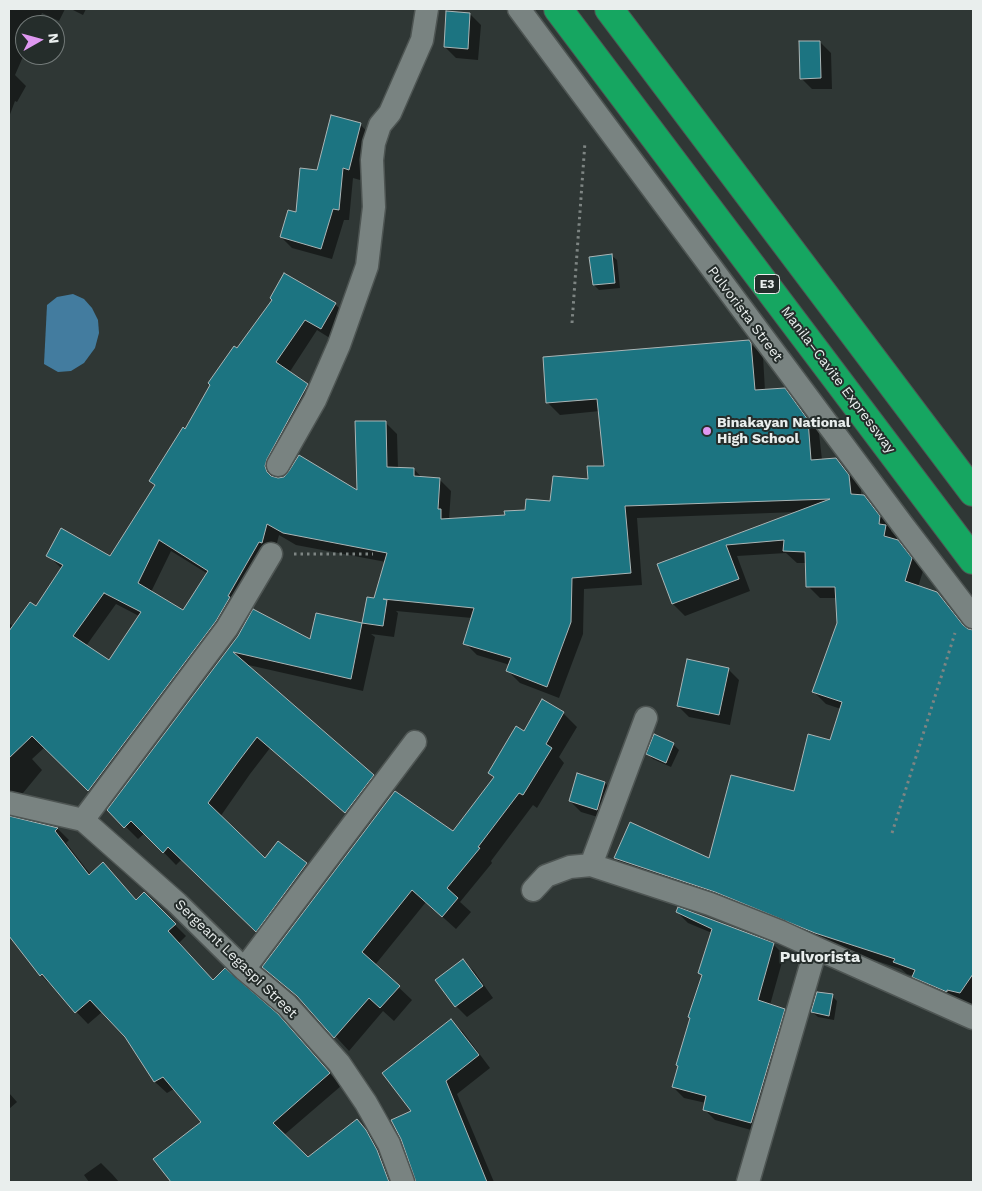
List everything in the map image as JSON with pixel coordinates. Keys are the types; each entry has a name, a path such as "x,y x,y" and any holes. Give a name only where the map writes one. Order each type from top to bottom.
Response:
{"highway":[{"name":"Manila–Cavite Expressway","path":"558,9 973,560"},
{"path":"609,9 973,492"}],"street":[{"path":"278,465 315,400 339,345 367,266 374,207 372,160 374,143 380,125 390,113 422,40 427,9"},
{"name":"Pulvorista Street","path":"519,9 968,610"},
{"path":"83,820 227,628 271,554"},
{"path":"591,865 646,718"},
{"path":"244,969 415,742"},
{"name":"Sergeant Legaspi Street","path":"9,803 83,820 177,903 244,969 287,1006 339,1063 366,1103 389,1144 402,1182"},
{"path":"533,890 546,876 570,868 591,865 710,904 781,932 973,1018"},
{"path":"748,1182 816,948"}],"path":[{"path":"572,323 586,144 580,136"},
{"path":"271,554 373,554"},
{"path":"892,833 968,610"}],"water":[{"path":"73,294 84,299 92,308 98,320 99,333 95,348 84,363 71,371 58,372 44,364 47,305 57,297"}],"building":[{"path":"446,11 470,13 468,49 444,47"},
{"path":"799,41 820,41 821,78 800,79"},
{"path":"331,115 361,123 349,170 343,168 339,210 333,209 321,249 280,237 288,210 296,212 300,168 317,170"},
{"path":"612,254 615,283 593,285 589,257"},
{"path":"284,273 336,303 321,329 305,320 276,362 308,384 267,459 265,466 267,472 271,476 284,477 299,455 357,490 355,421 386,421 387,467 414,468 414,476 440,478 438,509 441,509 441,519 505,515 504,511 525,510 526,499 550,501 553,476 588,479 587,466 604,466 597,399 546,403 543,357 749,340 751,343 755,390 785,388 808,420 811,460 836,458 849,475 851,494 864,495 880,516 879,524 886,525 884,536 898,540 912,558 905,581 937,592 963,625 973,630 973,974 960,993 947,990 947,992 912,977 915,970 893,962 895,959 815,933 715,892 614,858 630,822 709,858 731,775 794,791 808,734 830,740 842,702 812,692 837,623 835,587 806,587 805,552 783,551 784,540 726,545 739,579 672,604 657,564 830,499 625,506 631,573 572,578 571,622 547,687 506,671 511,658 463,644 474,608 383,599 387,600 383,626 362,623 367,597 374,598 387,553 283,533 267,524 262,543 259,542 216,621 88,791 32,736 9,758 9,631 30,602 36,606 63,565 46,556 61,528 110,556 155,485 149,481 183,427 185,429 210,385 208,383 234,346 237,348 272,300 270,298","holes":["159,540 208,571 183,610 138,583","104,593 141,612 109,660 73,636"]},
{"path":"253,609 310,639 316,613 362,623 351,679 233,652 374,775 345,813 257,737 238,762 208,803 265,858 278,841 307,863 256,932 168,847 163,853 131,821 124,828 107,810 238,636"},
{"path":"687,659 729,668 719,715 677,706"},
{"path":"542,699 564,712 546,744 552,748 523,795 519,793 478,847 480,848 447,888 458,898 442,917 412,890 362,952 400,986 380,1008 369,998 334,1038 297,996 262,967 395,791 453,831 494,777 488,773 516,726 524,731"},
{"path":"654,734 674,743 666,763 646,754"},
{"path":"577,773 605,782 597,810 569,801"},
{"path":"9,816 58,828 55,831 89,875 103,862 136,900 144,892 176,924 168,931 213,980 225,968 278,1014 330,1073 273,1123 308,1157 357,1119 366,1130 377,1150 389,1182 171,1182 153,1159 201,1122 163,1077 154,1082 125,1037 90,1000 75,1013 42,974 40,976 9,936"},
{"path":"678,907 774,943 758,1000 785,1009 751,1123 703,1110 706,1096 672,1087 678,1066 676,1065 690,1018 688,1017 702,975 698,973 712,929 676,912"},
{"path":"463,959 483,986 455,1007 435,980"},
{"path":"817,992 833,994 829,1016 811,1012"},
{"path":"451,1019 479,1055 446,1081 487,1182 416,1182 401,1139 391,1120 411,1111 382,1073"}],"place":[{"name":"Binakayan National High School","path":"707,431"}],"district":[{"name":"Pulvorista","path":"820,957"}]}
